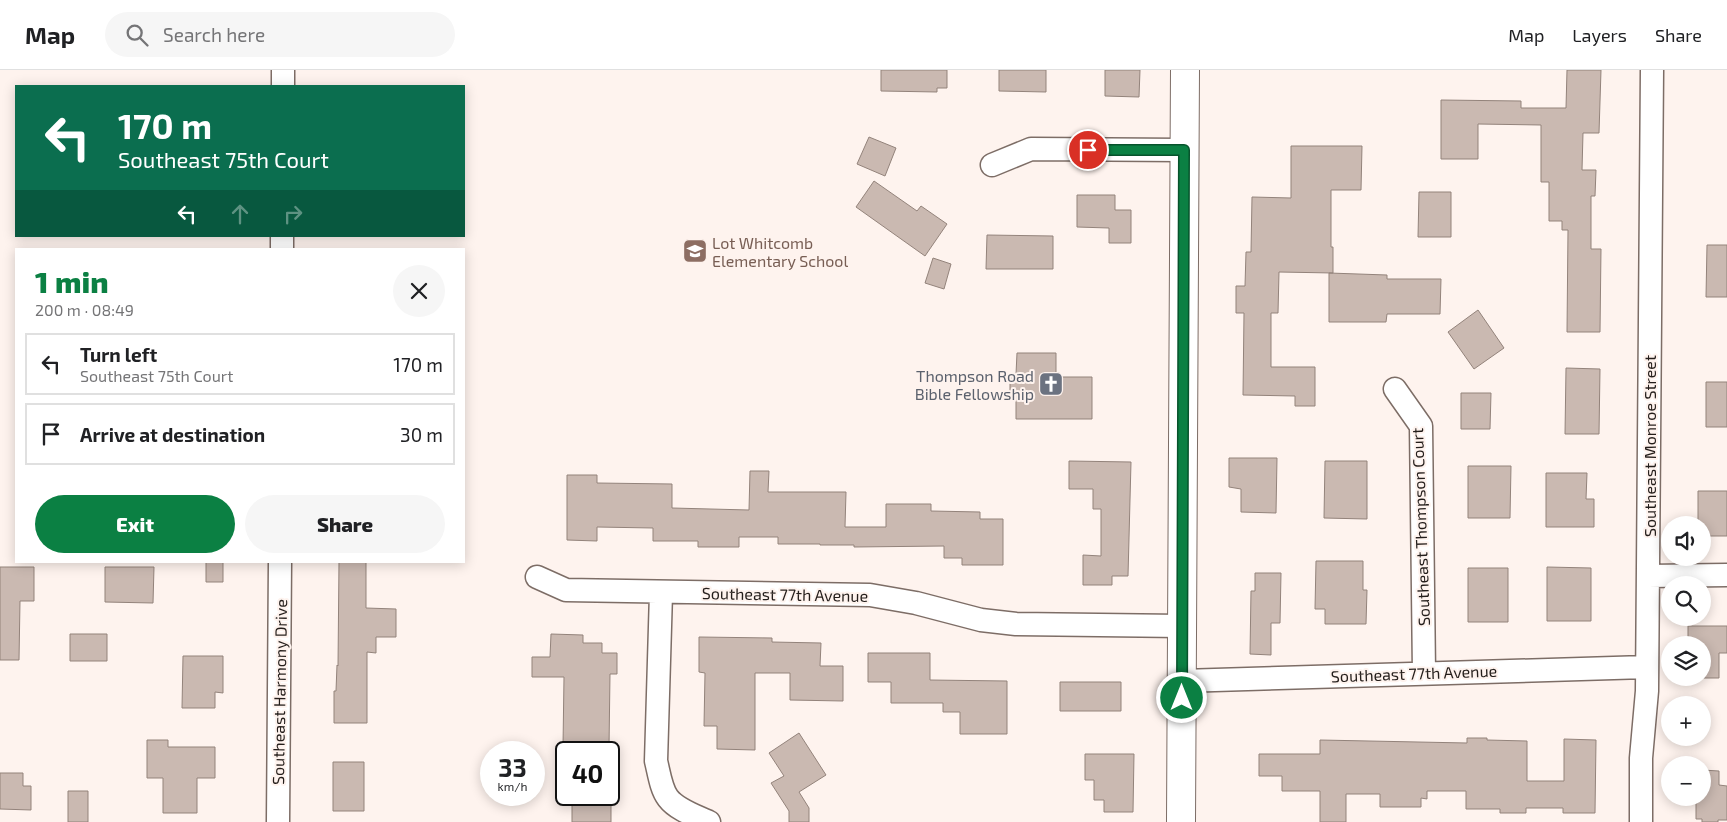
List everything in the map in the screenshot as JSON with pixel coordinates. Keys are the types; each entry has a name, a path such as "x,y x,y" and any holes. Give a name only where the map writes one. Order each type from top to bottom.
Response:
{"street":[{"path":"283,70 283,85"},
{"path":"1181,822 1185,70"},
{"name":"Southeast Monroe Street","path":"1641,822 1641,758 1646,708 1648,576 1652,70"},
{"path":"992,165 1031,149 1184,150"},
{"name":"Southeast Thompson Court","path":"1395,389 1421,426 1424,673"},
{"name":"Southeast Harmony Drive","path":"278,822 280,563"},
{"path":"1648,576 1727,576"},
{"name":"Southeast 77th Avenue","path":"537,577 566,590 870,595 916,603 981,620 1016,624 1182,626"},
{"path":"661,592 656,761 668,799 683,810 709,822"},
{"name":"Southeast 77th Avenue","path":"1182,680 1646,666"}],"building":[{"path":"881,70 947,70 947,88 937,88 937,92 881,91"},
{"path":"999,70 1046,70 1046,92 999,91"},
{"path":"1105,70 1140,70 1139,97 1105,96"},
{"path":"1567,70 1601,70 1599,133 1583,133 1582,170 1596,170 1595,196 1591,196 1591,249 1601,249 1600,332 1567,332 1568,230 1562,230 1562,221 1549,221 1549,182 1541,182 1541,125 1478,124 1478,159 1441,159 1441,100 1521,101 1521,108 1566,108"},
{"path":"869,137 896,148 885,176 857,164"},
{"path":"1291,146 1362,146 1361,190 1331,190 1333,273 1279,272 1278,313 1271,313 1271,367 1315,367 1315,406 1295,406 1295,396 1243,395 1244,313 1236,313 1236,286 1245,286 1246,252 1251,252 1252,197 1291,198"},
{"path":"874,181 917,211 921,206 947,224 925,256 856,207"},
{"path":"1419,192 1451,192 1451,237 1418,237"},
{"path":"1077,195 1115,195 1115,210 1131,210 1131,243 1109,243 1109,228 1077,227"},
{"path":"987,235 1053,236 1053,269 986,269"},
{"path":"1707,245 1727,245 1727,297 1706,297"},
{"path":"933,258 951,264 944,289 925,283"},
{"path":"1329,273 1387,275 1387,279 1441,279 1440,314 1387,314 1386,322 1329,322"},
{"path":"1478,310 1504,348 1474,369 1448,332"},
{"name":"Thompson Road Bible Fellowship","path":"1017,353 1056,353 1056,377 1092,377 1092,419 1016,419 1016,391 1010,391 1010,374 1016,374"},
{"path":"1566,368 1600,369 1599,434 1565,434"},
{"path":"1706,382 1727,382 1727,427 1706,427"},
{"path":"1461,393 1491,393 1490,429 1461,429"},
{"path":"1229,458 1277,458 1276,513 1241,512 1241,489 1229,487"},
{"path":"1069,461 1131,462 1128,576 1112,576 1112,585 1083,585 1083,555 1101,556 1101,509 1093,509 1093,489 1069,489"},
{"path":"1325,461 1367,461 1367,519 1324,518"},
{"path":"1468,466 1511,466 1510,518 1468,518"},
{"path":"750,471 769,471 768,492 846,492 845,527 886,527 886,504 931,504 931,511 980,512 980,519 1003,519 1003,565 962,565 962,558 944,558 944,546 854,547 854,545 778,544 778,537 739,537 739,547 698,547 698,541 653,541 653,528 597,527 597,541 567,540 567,475 597,475 597,483 672,484 672,508 749,510"},
{"path":"1546,473 1587,473 1586,499 1594,499 1594,527 1546,527"},
{"path":"1698,491 1727,491 1727,536 1711,536 1711,516 1698,516"},
{"path":"1316,561 1363,561 1363,590 1367,590 1366,624 1325,624 1325,609 1315,609"},
{"path":"206,563 223,563 223,582 206,582"},
{"path":"339,563 366,563 366,608 396,609 396,637 376,637 376,653 367,652 367,723 334,723 334,691 336,691"},
{"path":"0,567 34,567 34,601 20,601 19,660 0,660"},
{"path":"105,567 154,567 153,603 105,602"},
{"path":"1547,567 1591,568 1591,621 1547,621"},
{"path":"1468,568 1508,568 1508,622 1468,622"},
{"path":"1255,573 1281,573 1280,623 1271,623 1271,655 1250,654 1251,591 1255,591"},
{"path":"1688,626 1727,626 1727,653 1719,653 1719,678 1711,678 1711,636 1688,636"},
{"path":"70,634 107,634 107,661 70,661"},
{"path":"551,634 583,635 583,643 602,643 602,653 617,653 617,674 610,674 609,741 563,741 564,677 532,677 532,657 550,657"},
{"path":"699,637 772,638 772,642 821,643 820,666 843,666 843,701 790,700 790,673 755,673 755,750 717,749 717,726 704,726 705,673 699,672"},
{"path":"868,653 930,653 930,680 1007,681 1007,734 960,734 960,712 943,712 943,703 891,703 891,682 868,682"},
{"path":"183,656 223,656 223,693 215,692 215,708 182,708"},
{"path":"1060,682 1121,682 1121,711 1060,711"},
{"path":"799,733 826,775 799,792 809,808 809,822 789,822 789,811 771,783 784,776 769,753"},
{"path":"1467,738 1527,741 1527,781 1564,781 1564,739 1596,740 1595,813 1563,813 1563,808 1526,808 1526,813 1500,813 1500,809 1466,809 1466,791 1427,791 1427,799 1421,798 1421,807 1380,807 1380,794 1346,794 1346,822 1320,822 1320,791 1282,791 1282,776 1259,776 1259,754 1320,754 1320,740 1467,743"},
{"path":"147,740 168,740 168,747 215,747 215,778 197,778 197,813 163,813 163,778 147,778"},
{"path":"1085,754 1134,754 1133,812 1104,812 1104,800 1094,800 1094,780 1085,780"},
{"path":"333,762 364,762 364,811 333,811"},
{"path":"1711,771 1719,771 1719,785 1727,786 1727,820 1702,822 1702,819 1696,819 1696,806 1711,806"},
{"path":"0,773 23,773 23,786 31,786 31,810 0,809"},
{"path":"68,791 88,791 88,822 68,822"},
{"path":"572,806 611,806 611,822 572,822"}],"place":[{"name":"Lot Whitcomb Elementary School","path":"695,251"},
{"name":"Thompson Road Bible Fellowship","path":"1051,384"}],"route":[{"path":"1088,150 1184,150 1182,698"}]}
